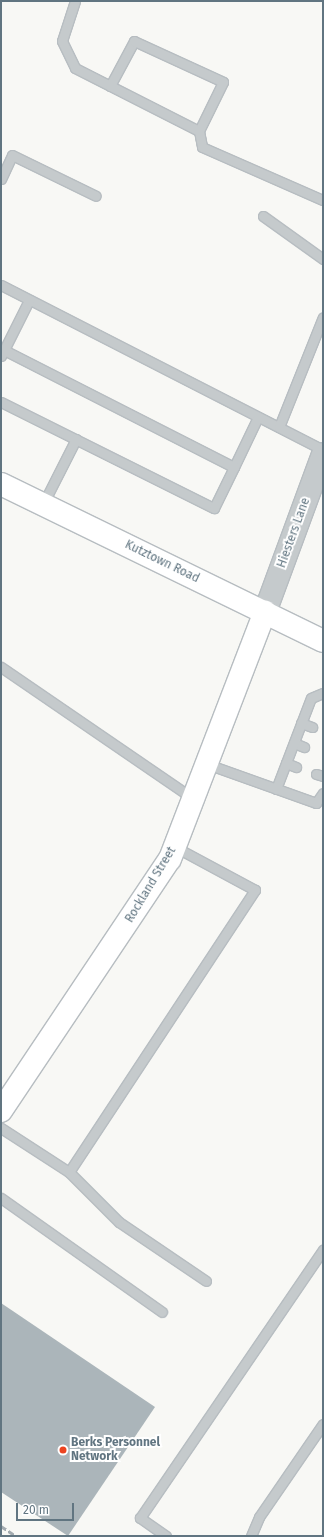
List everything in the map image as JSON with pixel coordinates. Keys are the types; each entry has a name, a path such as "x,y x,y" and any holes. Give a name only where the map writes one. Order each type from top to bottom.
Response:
{"main road":[{"name":"Kutztown Road","path":"1,484 323,641"},
{"name":"Rockland Street","path":"1,1111 152,889 175,847 265,612"}],"street":[{"name":"Hiesters Lane","path":"265,612 323,454"}],"lane":[{"path":"75,1 62,41 75,68 199,131"},
{"path":"110,86 134,41 223,82 199,131 202,147 323,200"},
{"path":"1,179 12,155 96,196"},
{"path":"263,216 323,259"},
{"path":"1,285 323,450"},
{"path":"29,300 3,353 234,467"},
{"path":"278,427 323,317"},
{"path":"1,402 214,508 258,417"},
{"path":"43,504 76,439"},
{"path":"1,667 194,799"},
{"path":"276,789 310,702 316,694 323,693"},
{"path":"310,702 319,706"},
{"path":"301,723 312,727"},
{"path":"294,743 304,747"},
{"path":"286,763 296,767"},
{"path":"207,764 316,803 323,793"},
{"path":"69,1172 255,890 175,847"},
{"path":"1,1128 69,1172 119,1222 206,1281"},
{"path":"1,1198 162,1312"},
{"path":"166,1536 140,1518 323,1250"},
{"path":"251,1536 259,1517 323,1424"}],"building":[{"name":"Berks Personnel Network","path":"1,1303 155,1407 68,1536 1,1492"}],"railway":[{"path":"1,1526 16,1536"}],"place":[{"name":"Berks Personnel Network","path":"63,1450"}]}
